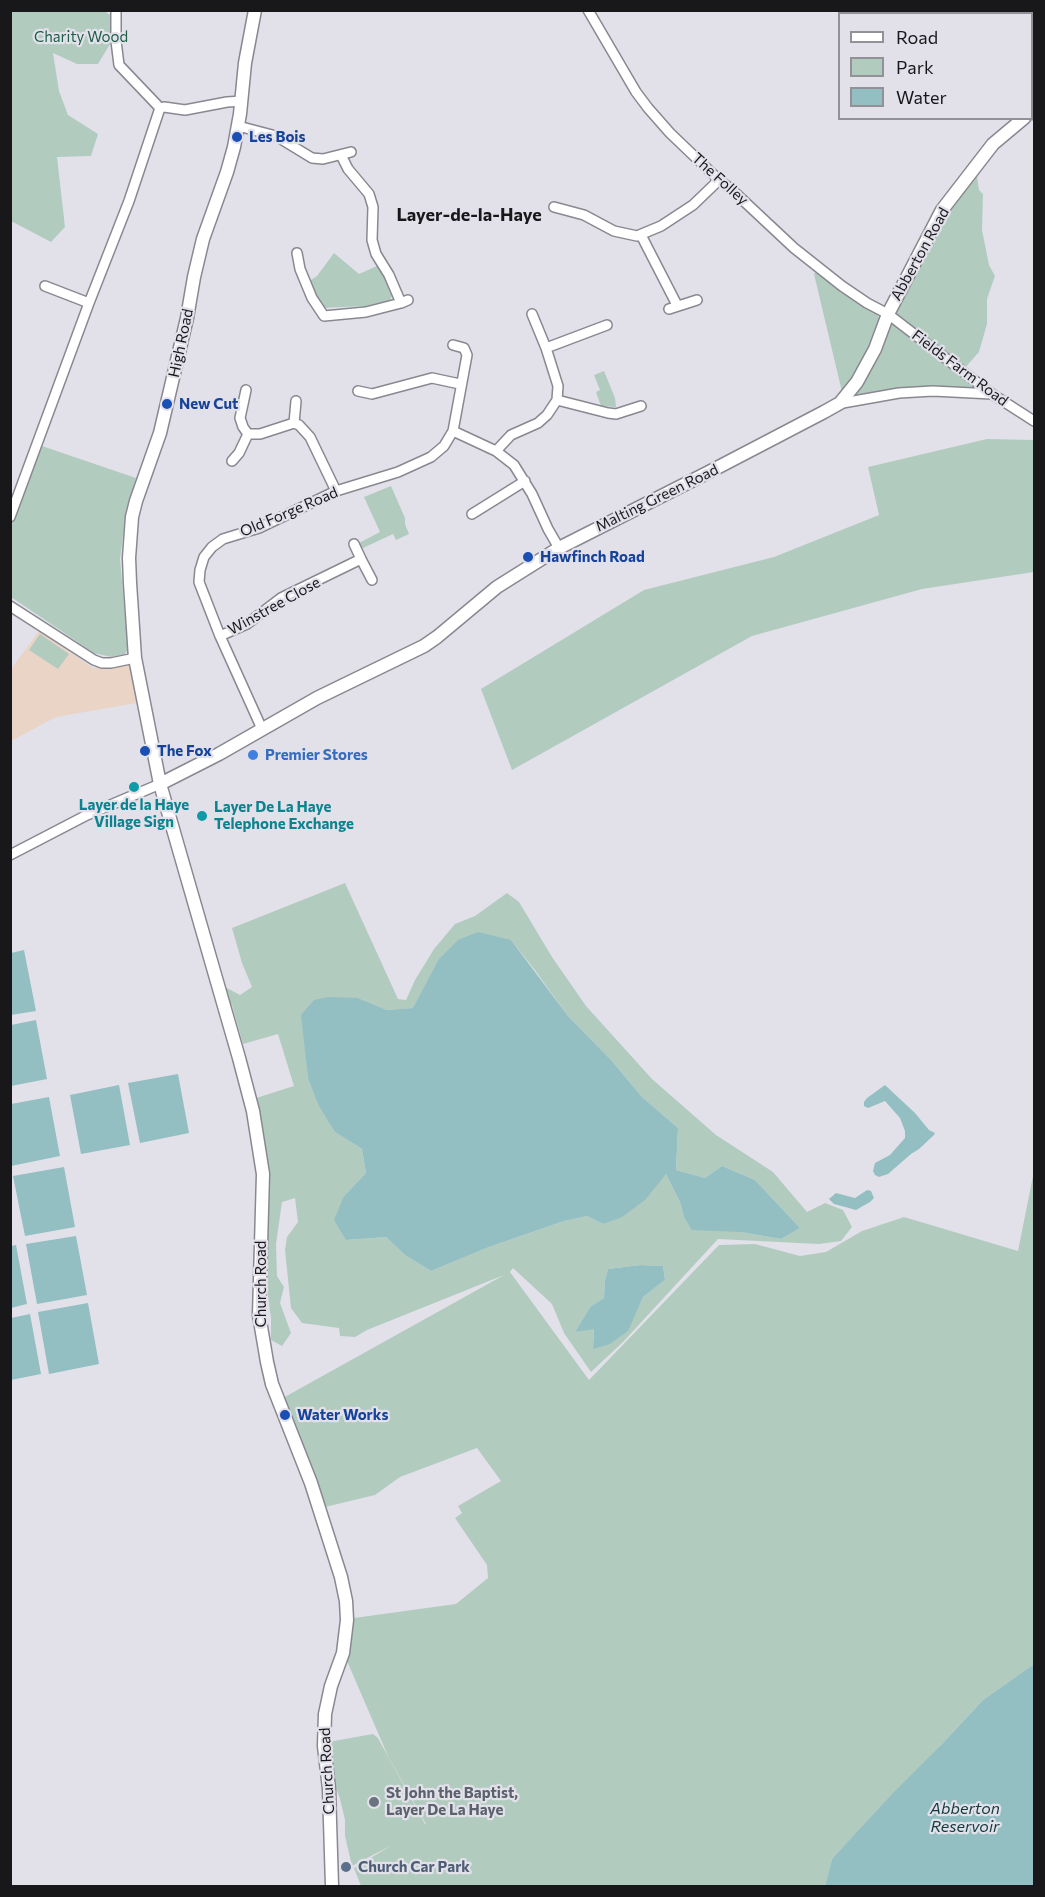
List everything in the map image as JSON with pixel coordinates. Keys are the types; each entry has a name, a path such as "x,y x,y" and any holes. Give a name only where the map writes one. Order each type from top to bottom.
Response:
{"main road":[{"name":"High Road","path":"160,784 135,658 129,558 132,517 162,423 203,239 227,172 238,126 245,63 255,10"},
{"name":"Abberton Road","path":"837,404 857,382 875,349 888,314 942,210 993,144 1022,120"},
{"name":"Malting Green Road","path":"160,784 317,698 424,646 497,587 559,548 837,404"},
{"name":"Church Road","path":"160,784 253,1112 263,1174 259,1316 272,1384 311,1483 341,1577 346,1601 347,1620 343,1653 331,1686 325,1714 324,1746 329,1789 332,1887"}],"street":[{"path":"116,10 119,65 160,108 185,110 242,101"},
{"name":"The Folley","path":"588,10 636,92 670,133 794,248 867,303 888,314"},
{"path":"10,517 129,201 160,108"},
{"path":"238,126 276,136 312,158 323,159 346,154 354,178 369,194 373,207 372,240 376,254 404,301 366,312 325,318 312,298 300,269 297,253"},
{"path":"554,207 584,215 614,231 638,236 661,226 693,205 719,180"},
{"path":"641,235 673,307 697,300"},
{"path":"45,286 89,303"},
{"path":"496,451 511,435 538,423 547,415 557,400 558,386 532,314"},
{"name":"Fields Farm Road","path":"888,314 992,394 1035,421"},
{"path":"546,348 607,326"},
{"path":"453,345 464,348 467,355 453,432 496,451 514,465 525,481 559,548"},
{"path":"964,392 968,375"},
{"path":"358,391 372,394 432,378 460,384"},
{"path":"246,390 240,418 248,434"},
{"name":"Malting Green Road","path":"837,404 899,393 933,391 992,394"},
{"path":"557,400 616,414 641,406"},
{"path":"294,423 296,401"},
{"path":"248,434 260,434 294,423 304,429 324,455 336,491"},
{"name":"Old Forge Road","path":"262,729 220,636 199,582 202,564 208,552 223,539 259,528 336,491 398,472 431,457 444,446 453,432"},
{"path":"232,461 239,453 248,434"},
{"path":"472,514 525,481"},
{"path":"354,544 372,580"},
{"name":"Winstree Close","path":"220,636 247,624 282,598 361,559"},
{"path":"10,606 94,660 111,663 135,658"},
{"path":"10,855 87,815 160,784"}],"shaded area":[{"path":"39,631 93,668 131,665 137,703 56,717 11,741 11,669"}],"green space":[{"name":"Charity Wood","path":"10,11 104,11 112,16 110,44 98,64 77,64 53,53 59,91 68,115 98,134 91,156 57,157 65,227 51,242 11,221"},
{"path":"976,168 979,190 983,194 982,230 989,265 995,276 987,299 987,324 979,352 964,369 896,316 895,310 951,204"},
{"path":"334,253 359,274 377,266 381,267 393,294 390,300 366,306 321,308 306,279 311,280 317,276"},
{"path":"816,272 874,311 879,317 880,323 871,347 843,396 814,274"},
{"path":"892,321 985,390 851,397"},
{"path":"604,371 615,398 616,407 601,406 596,392 600,390 594,375"},
{"path":"987,439 1034,440 1034,572 922,589 752,636 512,770 481,689 644,590 774,557 879,515 868,467"},
{"path":"42,446 136,478 125,520 120,559 128,649 125,654 111,657 94,653 11,597 10,529"},
{"path":"391,486 405,518 409,534 396,540 393,534 361,549 359,543 380,532 364,497"},
{"path":"40,634 69,654 58,669 29,650"},
{"path":"345,883 398,999 406,1000 434,949 455,924 475,916 507,893 519,902 552,957 586,1006 652,1079 716,1135 773,1172 807,1212 825,1203 843,1210 852,1227 841,1241 819,1244 718,1239 623,1342 591,1372 564,1333 552,1304 513,1268 510,1272 589,1380 719,1245 755,1244 800,1256 826,1252 862,1231 904,1217 1018,1251 1034,1171 1034,1664 983,1700 832,1859 825,1886 361,1886 354,1868 392,1845 352,1866 345,1836 345,1820 333,1778 328,1742 373,1734 378,1738 425,1824 426,1824 388,1756 347,1661 354,1618 456,1604 488,1578 487,1565 455,1518 462,1513 458,1506 501,1481 477,1448 400,1477 375,1495 325,1507 283,1398 504,1275 367,1330 355,1337 340,1336 339,1328 302,1323 291,1308 285,1250 287,1237 298,1222 295,1198 282,1202 276,1244 277,1276 284,1287 280,1303 291,1333 282,1346 271,1340 267,1289 269,1182 266,1155 253,1099 294,1086 278,1034 243,1044 232,1005 226,1001 223,986 240,995 252,987 232,928","holes":["511,940 568,1016 611,1060 642,1097 678,1128 676,1170 705,1178 722,1166 755,1180 800,1228 781,1239 741,1232 684,1217 680,1202 666,1174 603,1224 587,1216 564,1221 489,1247 431,1271 405,1255 386,1237 346,1240 344,1196 366,1173 362,1149 335,1132 308,1078 302,1015 358,998 387,1010 414,1008 423,991","640,1265 663,1266 665,1280 643,1297 627,1331 593,1349 594,1328 575,1332 590,1307 604,1298 608,1269"]}],"water":[{"path":"478,932 511,940 568,1016 611,1060 642,1097 678,1128 676,1170 705,1178 722,1166 755,1180 800,1228 781,1239 741,1232 692,1230 666,1174 645,1200 622,1217 603,1224 587,1216 564,1221 489,1247 431,1271 405,1255 386,1237 346,1240 334,1220 344,1196 366,1173 362,1149 335,1132 319,1106 308,1078 301,1015 314,1000 328,997 358,998 387,1010 413,1008 439,959 458,940"},
{"path":"24,950 36,1011 11,1015 11,953"},
{"path":"36,1020 47,1079 11,1086 11,1025"},
{"path":"178,1074 189,1133 140,1143 128,1083"},
{"path":"119,1085 130,1145 81,1154 70,1095"},
{"path":"885,1085 915,1113 929,1130 935,1133 888,1174 879,1177 873,1171 875,1163 890,1155 905,1138 900,1118 885,1101 868,1108 864,1106 867,1098"},
{"path":"49,1097 60,1156 11,1166 11,1104"},
{"path":"64,1167 75,1227 25,1236 13,1176"},
{"path":"867,1190 871,1191 874,1198 856,1210 834,1204 829,1199 836,1193 855,1198"},
{"path":"76,1236 87,1295 37,1304 26,1244"},
{"path":"16,1245 27,1304 11,1308 11,1246"},
{"path":"640,1265 663,1266 665,1280 643,1297 628,1331 610,1344 593,1349 594,1329 575,1332 590,1307 604,1298 608,1269"},
{"path":"88,1303 99,1364 49,1374 38,1312"},
{"path":"30,1314 41,1374 11,1380 11,1318"},
{"name":"Abberton Reservoir","path":"1034,1664 1034,1886 825,1886 832,1859 895,1791 983,1700"}],"place":[{"name":"Les Bois","path":"237,137"},
{"name":"New Cut","path":"167,404"},
{"name":"Hawfinch Road","path":"528,557"},
{"name":"The Fox","path":"145,751"},
{"name":"Premier Stores","path":"253,755"},
{"name":"Layer de la Haye Village Sign","path":"134,787"},
{"name":"Layer De La Haye Telephone Exchange","path":"202,816"},
{"name":"Water Works","path":"285,1415"},
{"name":"St John the Baptist, Layer De La Haye","path":"374,1802"},
{"name":"Church Car Park","path":"346,1867"}],"district":[{"name":"Layer-de-la-Haye","path":"469,215"}]}
